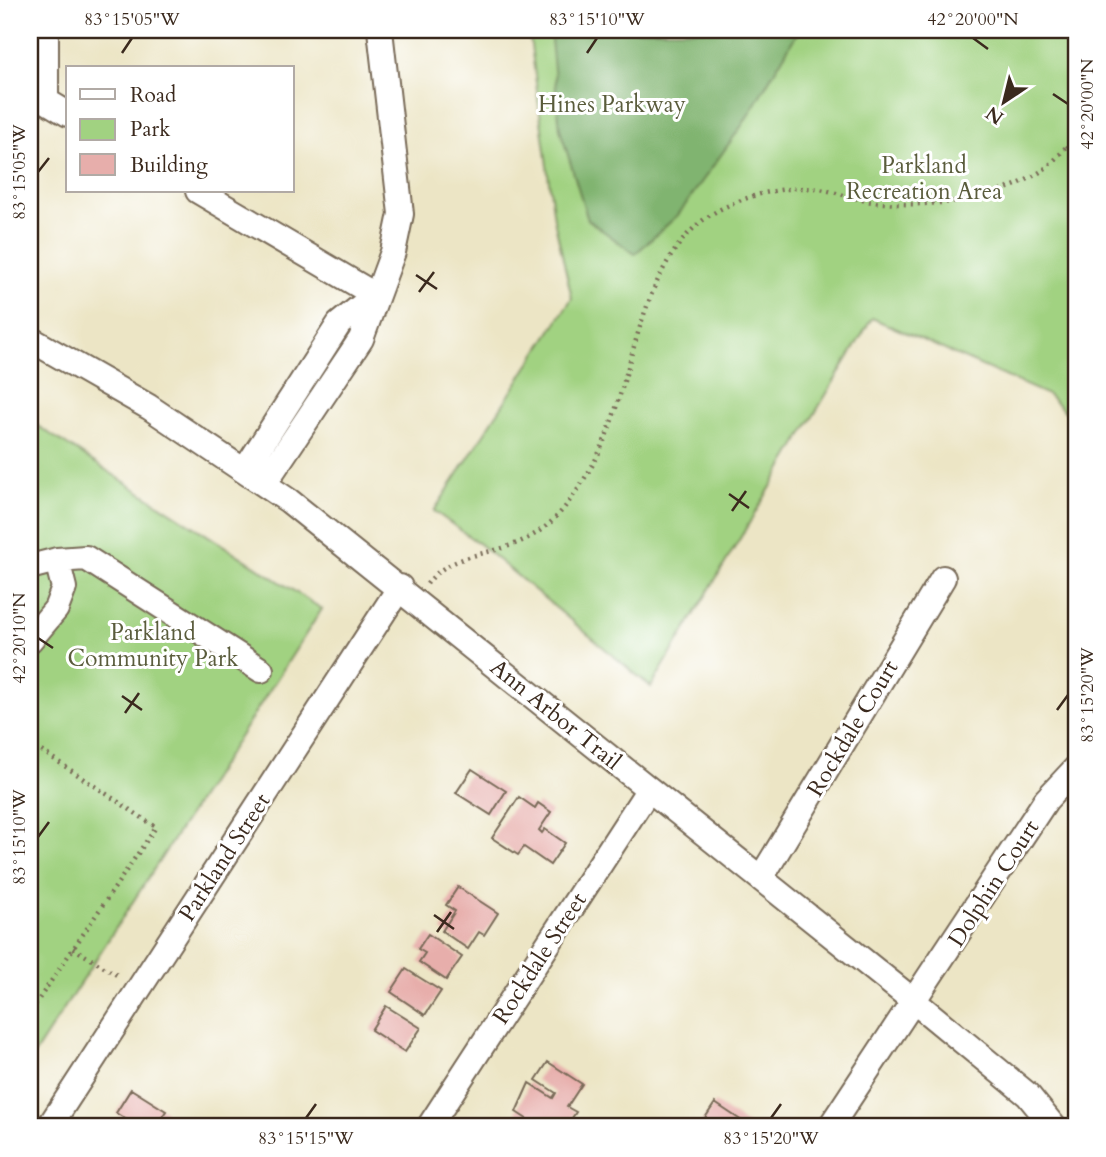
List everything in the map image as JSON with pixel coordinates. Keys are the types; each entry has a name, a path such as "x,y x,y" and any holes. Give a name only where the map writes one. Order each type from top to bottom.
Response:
{"street":[{"path":"46,30 38,96 66,113"},
{"path":"254,477 339,324 375,295 393,253 401,214 380,30"},
{"path":"200,192 375,295"},
{"name":"Ann Arbor Trail","path":"30,339 149,407 254,477 400,587 915,1002 1028,1096 1054,1127"},
{"path":"30,567 57,560 86,558 261,670"},
{"path":"30,640 56,609 64,588 57,560"},
{"name":"Rockdale Court","path":"761,878 943,578"},
{"name":"Parkland Street","path":"48,1127 400,587"},
{"name":"Dolphin Court","path":"830,1127 1046,800 1076,768"},
{"name":"Rockdale Street","path":"429,1127 649,789"}],"path":[{"path":"425,586 443,567 527,539 550,524 571,500 594,462 617,414 639,326 659,275 693,229 725,206 772,191 821,189 866,201 918,203 978,198 1016,187 1042,171 1076,134"},
{"path":"1067,145 1076,159"},
{"path":"30,743 156,827 30,1012"},
{"path":"73,948 138,989"}],"green space":[{"name":"Parkland Recreation Area","path":"529,30 1076,30 1076,422 1048,395 872,318 651,687 478,543 434,511 572,298 554,219"},
{"name":"Hines Parkway","path":"550,30 799,30 743,124 678,215 635,254 588,220 560,129"},
{"name":"Parkland Community Park","path":"30,421 322,609 30,1061"}],"building":[{"path":"472,769 506,791 491,815 456,793"},
{"path":"519,797 535,808 538,803 551,812 539,830 542,833 545,829 565,843 550,865 524,847 518,855 492,838"},
{"path":"458,887 498,913 484,935 479,932 468,949 442,931 455,911 446,905"},
{"path":"428,934 462,957 446,980 419,962 425,953 418,949"},
{"path":"406,969 441,991 425,1015 391,992"},
{"path":"386,1006 421,1028 405,1052 371,1030"},
{"path":"548,1062 582,1084 567,1107 576,1112 566,1127 539,1127 516,1112 529,1083 553,1098 556,1093 536,1080"},
{"path":"131,1089 166,1111 155,1127 138,1127 116,1113"},
{"path":"715,1103 751,1127 699,1127"}]}
